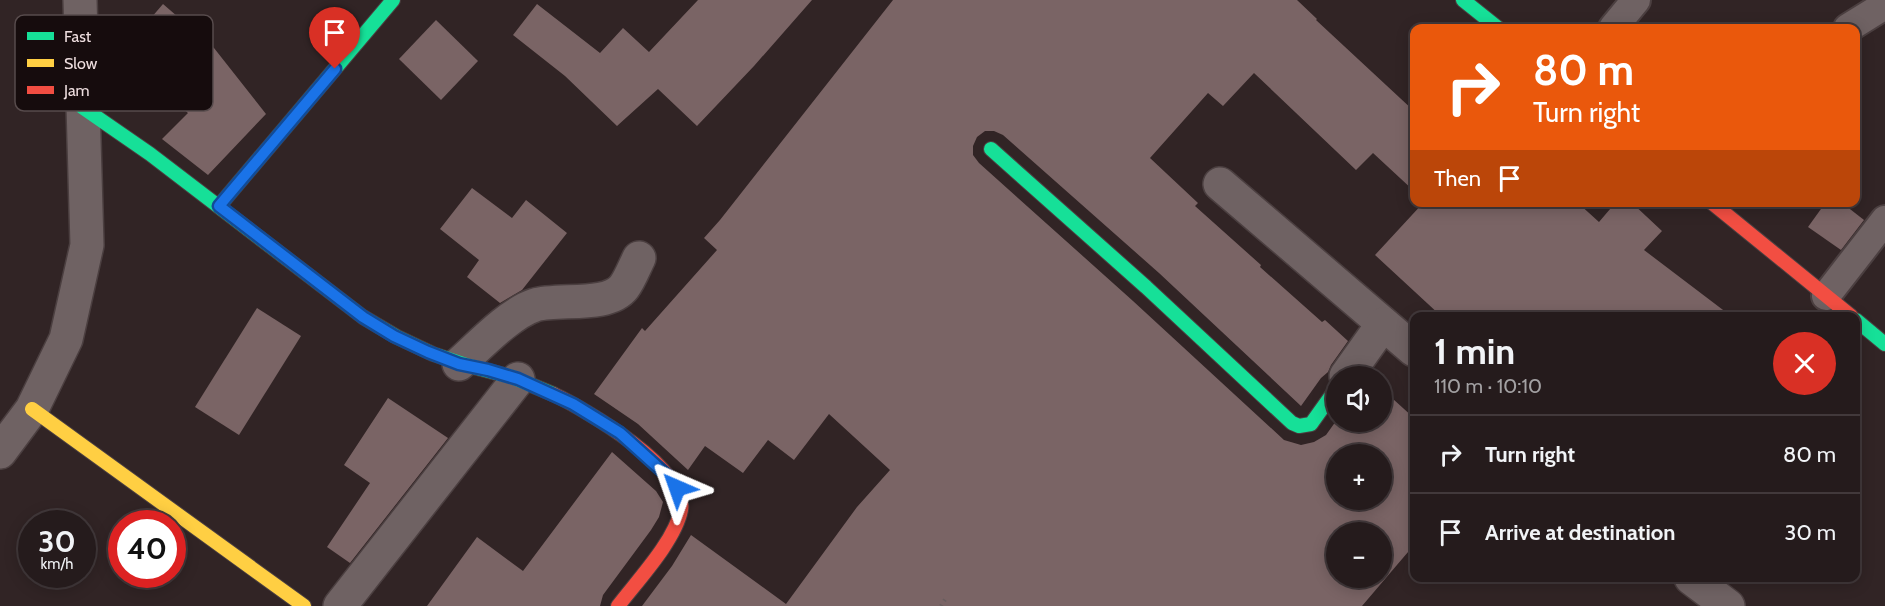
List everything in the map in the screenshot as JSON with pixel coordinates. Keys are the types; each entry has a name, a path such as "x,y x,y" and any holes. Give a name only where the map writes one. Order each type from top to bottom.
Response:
{"street":[{"path":"80,0 80,15"},
{"path":"219,206 393,0"},
{"path":"1463,0 1493,24"},
{"path":"0,452 32,409 66,339 87,245 82,111"},
{"path":"88,111 150,154 363,317 394,336 428,352 459,364 518,379 573,404 620,433 671,479 682,501 680,515 672,534 618,606"},
{"path":"991,149 1146,287 1292,423 1299,426 1311,424 1326,403"},
{"path":"1220,184 1410,347"},
{"path":"1717,207 1846,312"},
{"path":"459,364 515,315 534,306 556,301 609,297 623,289 639,258"},
{"path":"1860,323 1885,344"},
{"path":"1353,366 1383,324"},
{"path":"340,606 518,379"},
{"path":"32,409 304,606"},
{"path":"1696,582 1728,606"}],"lane":[{"path":"1616,24 1636,0"},
{"path":"1854,24 1885,5"},
{"path":"1826,296 1885,220"}],"path":[{"path":"941,606 946,598"}],"building":[{"path":"698,0 812,0 697,126 658,89 617,126 565,76 513,35 537,4 600,53 623,28 649,52"},
{"path":"893,0 1297,0 1410,107 1410,187 1373,153 1356,170 1254,73 1223,106 1208,93 1150,158 1198,203 1195,206 1261,265 1260,267 1322,322 1325,320 1348,341 1331,366 1326,366 1326,374 1301,406 1159,273 1003,135 994,131 985,131 977,137 973,146 973,155 979,163 1284,440 1301,445 1314,442 1328,432 1392,432 1392,398 1410,414 1410,550 1392,571 1392,522 1326,522 1326,588 1377,588 1362,606 642,606 672,566 691,535 786,604 857,507 890,470 829,414 794,460 768,440 743,473 705,446 688,470 638,424 594,394 642,328 645,331 717,250 704,238"},
{"path":"163,4 176,15 154,15"},
{"path":"436,20 478,61 441,100 399,59"},
{"path":"213,47 266,114 208,175 162,139 188,113 186,111 213,111"},
{"path":"472,188 512,218 526,200 567,233 522,290 500,303 467,277 479,260 440,229"},
{"path":"1419,207 1582,207 1599,222 1612,207 1636,207 1662,231 1644,250 1726,312 1437,312 1375,255"},
{"path":"1822,207 1847,207 1864,220 1841,250 1808,227"},
{"path":"257,308 301,336 239,435 195,407"},
{"path":"388,398 448,438 350,563 327,547 370,483 344,465"},
{"path":"612,452 656,491 663,502 659,517 603,595 600,606 427,606 477,537 523,571"}],"traffic: fast":[{"path":"219,206 393,0"},
{"path":"1463,0 1493,24"},
{"path":"88,111 150,154 363,317 433,354 512,377 553,394"},
{"path":"991,149 1146,287 1292,423 1299,426 1311,424 1326,403"},
{"path":"1860,323 1885,344"}],"traffic: slow":[{"path":"32,409 304,606"}],"traffic: jam":[{"path":"1717,207 1846,312"},
{"path":"553,394 588,413 632,443 669,477 679,494 681,510 671,535 618,606"}],"route":[{"path":"335,69 219,206 363,317 394,336 428,352 459,364 518,379 573,404 620,433 671,479 677,488"}]}
